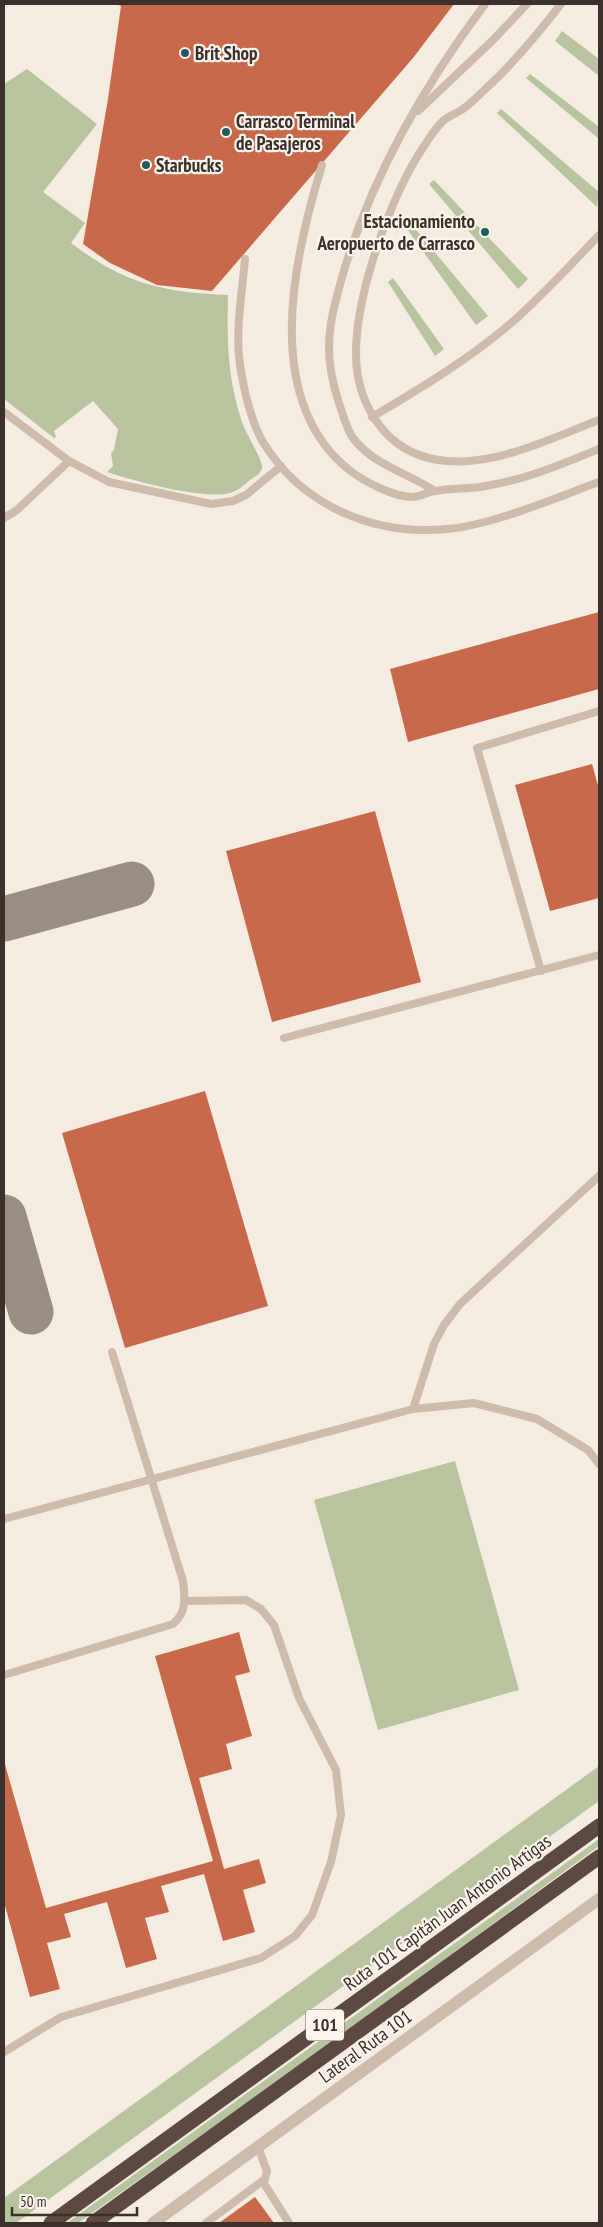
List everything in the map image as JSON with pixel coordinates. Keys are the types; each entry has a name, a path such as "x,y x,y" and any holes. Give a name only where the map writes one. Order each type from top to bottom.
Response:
{"highway":[{"name":"Ruta 101 Capitán Juan Antonio Artigas","path":"50,2223 599,1826"},
{"name":"101","path":"93,2223 599,1857"}],"street":[{"name":"Lateral Ruta 101","path":"153,2223 599,1899"}],"lane":[{"path":"435,491 419,480 386,466 353,437 336,393 330,363 331,316 349,252 374,188 437,73 485,4"},
{"path":"412,118 493,40 527,4"},
{"path":"561,4 497,78 463,108 444,120 417,158 404,181 369,273 360,314 357,350 358,376 372,417 395,443 412,452 447,461 477,460 506,454 599,420"},
{"path":"322,165 296,271 291,314 292,348 297,379 307,413 323,442 342,464 360,478 386,490 413,497 435,491 480,487 511,481 543,472 599,449"},
{"path":"372,417 429,383 496,334 518,316 599,235"},
{"path":"245,259 240,323 240,364 250,408 262,441 281,466 304,490 329,507 360,521 394,529 448,530 497,518 599,482"},
{"path":"4,412 69,461 109,482 212,504 233,501 246,495 281,466"},
{"path":"4,518 17,510 69,461"},
{"path":"541,971 477,748 599,711"},
{"path":"284,1038 599,955"},
{"path":"412,1409 434,1344 444,1325 460,1304 599,1176"},
{"path":"4,1675 173,1624 181,1618 186,1601 183,1581 112,1352"},
{"path":"4,1520 412,1409 474,1403 537,1419 588,1450 599,1464"},
{"path":"4,2052 61,2017 261,1958 294,1936 312,1915 331,1862 341,1815 336,1770 298,1698 274,1624 261,1609 246,1600 186,1601"},
{"path":"206,2223 263,2182 266,2171 258,2148"},
{"path":"263,2182 290,2223"}],"green space":[{"path":"562,31 599,59 599,76 555,41"},
{"path":"27,69 97,124 43,192 85,223 71,243 109,268 145,283 183,291 228,295 228,344 233,389 242,422 262,465 257,476 235,491 218,494 186,492 107,472 113,466 111,453 114,450 118,429 93,401 54,431 56,437 54,438 4,399 4,84"},
{"path":"530,74 599,127 599,139 526,78"},
{"path":"501,109 599,192 597,207 497,113"},
{"path":"434,180 528,279 518,289 429,184"},
{"path":"412,225 488,316 476,325 407,229"},
{"path":"393,278 444,349 435,356 388,282"},
{"path":"455,1461 519,1690 378,1730 314,1500"},
{"path":"599,1766 599,1801 16,2223 4,2223 4,2198"},
{"path":"599,1839 599,1846 296,2068 78,2223 67,2223"}],"building":[{"name":"Carrasco Terminal de Pasajeros","path":"116,4 454,4 413,58 212,291 157,285 110,263 83,244 108,99 121,6"},
{"path":"599,612 599,689 408,742 390,669"},
{"path":"592,764 599,789 599,898 550,911 515,785"},
{"path":"375,811 421,982 272,1022 226,851"},
{"path":"205,1091 268,1306 125,1348 62,1133"},
{"path":"239,1632 250,1672 235,1676 252,1736 226,1744 232,1769 199,1778 224,1869 259,1859 266,1883 243,1890 255,1932 223,1941 204,1874 161,1886 169,1912 145,1918 157,1959 126,1968 107,1902 64,1914 71,1937 47,1943 60,1989 30,1997 4,1902 4,1761 46,1908 213,1861 155,1656"},
{"path":"255,2197 274,2223 219,2223"}],"taxiway":[{"path":"4,919 132,884"},
{"path":"4,1217 31,1312"}],"place":[{"name":"Brit Shop","path":"185,53"},
{"name":"Carrasco Terminal de Pasajeros","path":"226,132"},
{"name":"Starbucks","path":"146,165"},
{"name":"Estacionamiento Aeropuerto de Carrasco","path":"485,232"}]}
